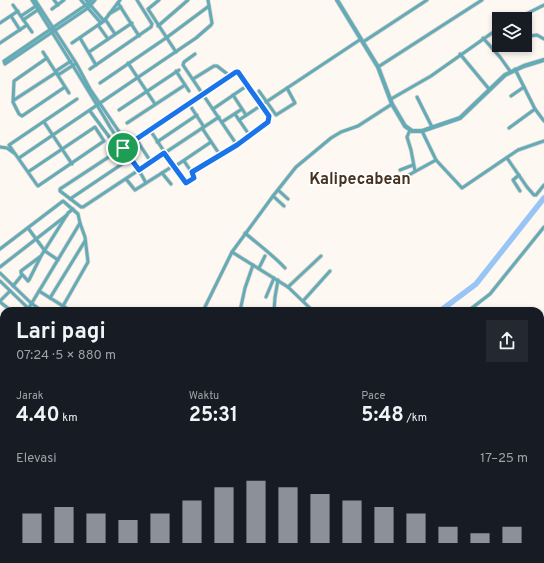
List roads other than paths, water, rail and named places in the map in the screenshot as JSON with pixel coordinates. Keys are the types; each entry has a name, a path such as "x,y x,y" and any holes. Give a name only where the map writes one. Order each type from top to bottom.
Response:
{"street":[{"path":"32,0 75,64 123,148 139,170 146,184"},
{"path":"35,0 38,7"},
{"path":"54,0 58,5"},
{"path":"52,8 64,0"},
{"path":"81,0 89,3 102,22 115,34"},
{"path":"53,30 4,62 6,64 95,0"},
{"path":"90,69 152,27 152,24 136,0"},
{"path":"159,0 148,9 176,52"},
{"path":"158,26 188,0"},
{"path":"19,158 189,44 211,25 212,22 208,0"},
{"path":"337,0 378,67 391,102 405,126 410,130 422,131 462,116 490,89 513,70 544,60"},
{"path":"239,120 427,0"},
{"path":"378,67 482,0"},
{"path":"119,1 121,7 139,36"},
{"path":"72,43 102,22 119,1"},
{"path":"13,5 32,32"},
{"path":"530,12 544,5"},
{"path":"100,83 166,38 209,6"},
{"path":"21,16 38,7"},
{"path":"23,20 38,7"},
{"path":"109,14 121,7"},
{"path":"0,23 18,11"},
{"path":"11,16 20,30"},
{"path":"102,22 108,39"},
{"path":"89,52 132,23"},
{"path":"0,43 27,26"},
{"path":"205,307 232,252 273,196 302,161 331,138 341,132 358,126 492,32"},
{"path":"532,36 537,35 544,39"},
{"path":"80,38 96,64"},
{"path":"483,38 513,70 524,87 535,109 544,121"},
{"path":"43,52 66,86 69,93"},
{"path":"195,54 183,64 237,145"},
{"path":"460,54 490,89"},
{"path":"47,58 15,79 13,82 14,100 19,114 22,116 66,86"},
{"path":"57,73 72,61"},
{"path":"128,63 155,104"},
{"path":"14,100 57,73 75,64"},
{"path":"193,79 217,66 230,76"},
{"path":"119,110 177,70 189,91"},
{"path":"39,291 63,306 87,265 88,257 78,214 70,199 60,191 60,189 238,72 248,86 276,115 294,105 295,102 287,88"},
{"path":"127,123 185,85"},
{"path":"213,109 248,86"},
{"path":"511,96 524,87"},
{"path":"192,172 237,145 269,120 269,116 259,91"},
{"path":"233,95 246,116"},
{"path":"417,97 432,127"},
{"path":"28,172 96,128 104,141 38,186 28,172 19,158 9,144 77,99"},
{"path":"189,104 220,155"},
{"path":"99,105 122,136"},
{"path":"222,122 242,109"},
{"path":"509,128 535,109"},
{"path":"90,110 113,142"},
{"path":"235,114 250,136"},
{"path":"157,142 196,115"},
{"path":"0,249 63,201 73,206 83,207 218,117"},
{"path":"44,122 72,164"},
{"path":"150,130 185,184 194,178 192,172 184,161"},
{"path":"410,130 407,138 415,171"},
{"path":"422,131 436,160 462,188 523,148 544,141"},
{"path":"136,139 151,162"},
{"path":"126,179 135,190 184,161 211,142"},
{"path":"0,147 7,148 16,154"},
{"path":"70,199 131,158"},
{"path":"507,158 527,187 535,195 544,185"},
{"path":"396,182 436,160"},
{"path":"400,170 413,165"},
{"path":"162,173 171,184"},
{"path":"519,175 513,180 520,191"},
{"path":"278,190 288,199"},
{"path":"273,196 284,206"},
{"path":"22,275 28,281 29,280 41,256 73,206"},
{"path":"0,267 35,238 68,214"},
{"path":"29,307 80,223"},
{"path":"473,307 490,294 544,227"},
{"path":"28,228 45,251 58,260"},
{"path":"245,233 285,268"},
{"path":"50,298 85,241"},
{"path":"232,252 288,287 309,307"},
{"path":"13,286 22,275 21,271 41,256"},
{"path":"259,268 265,256"},
{"path":"288,287 321,256"},
{"path":"241,307 245,288 253,265"},
{"path":"303,301 330,271"},
{"path":"0,273 36,307"},
{"path":"266,297 274,278"},
{"path":"274,307 278,280"},
{"path":"0,281 24,307"},
{"path":"0,301 10,290"}],"waterway":[{"path":"445,307 476,284 544,198"}],"district":[{"name":"Kalipecabean","path":"360,178"}]}
